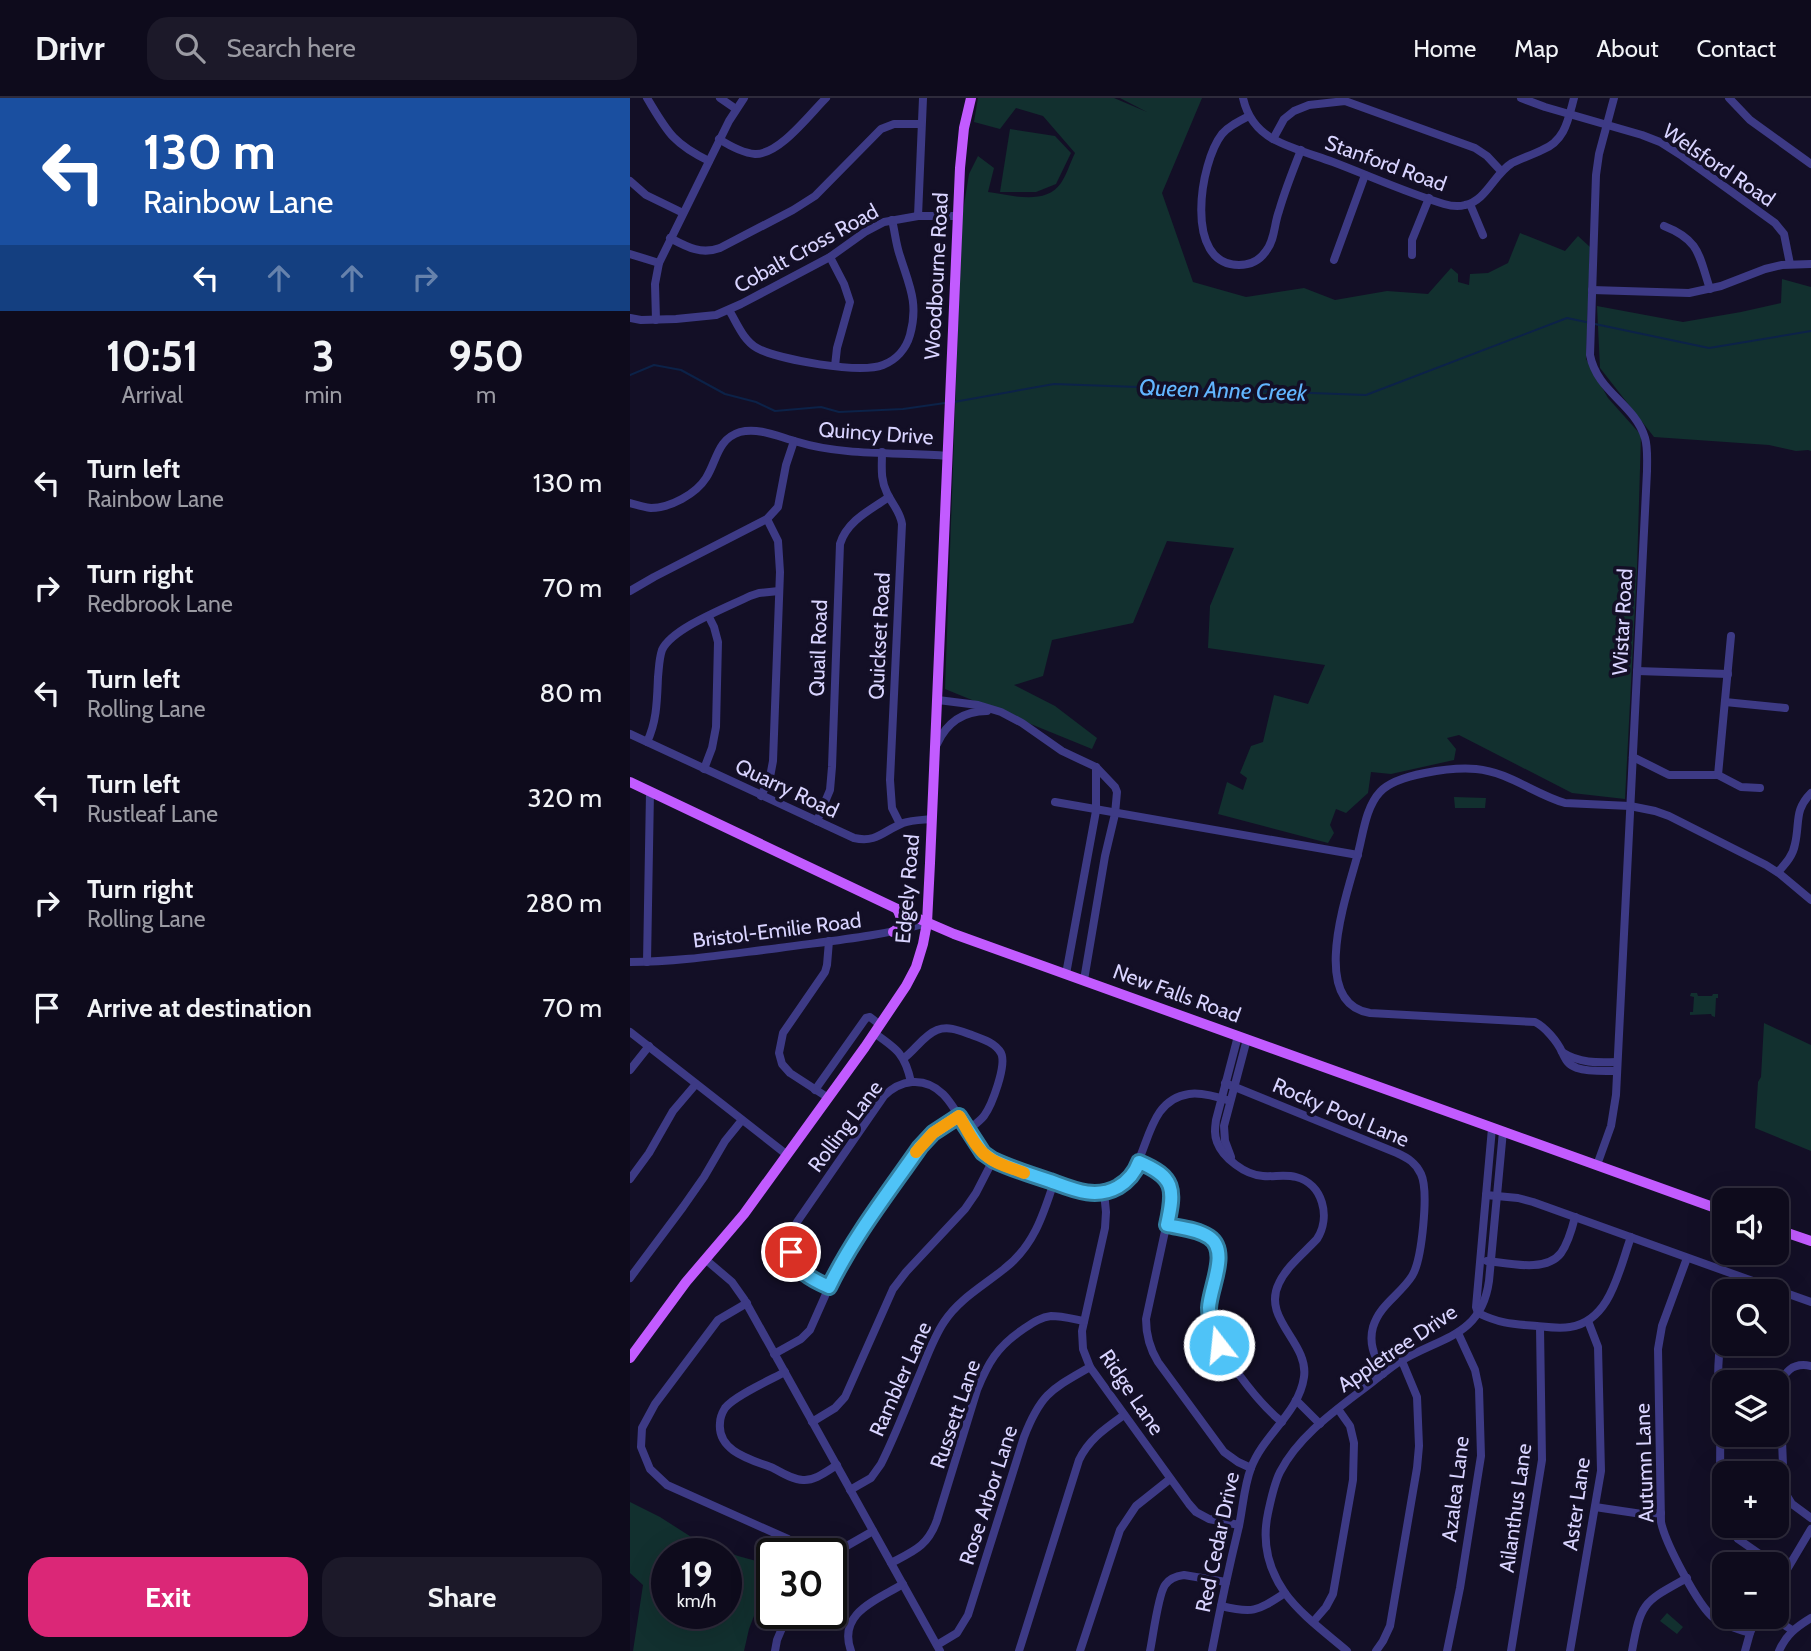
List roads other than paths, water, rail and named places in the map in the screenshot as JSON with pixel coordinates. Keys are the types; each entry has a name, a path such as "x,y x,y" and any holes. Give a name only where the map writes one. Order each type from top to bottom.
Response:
{"main road":[{"name":"Woodbourne Road","path":"948,456 962,150 971,98"},
{"name":"Edgely Road","path":"630,1358 705,1259 744,1214 877,1029 916,967 926,923 948,456"},
{"name":"New Falls Road","path":"630,782 926,923 1712,1207"},
{"path":"893,932 901,922 897,909"},
{"path":"1789,1233 1811,1241"}],"street":[{"path":"647,98 677,143 709,161"},
{"path":"720,98 736,109"},
{"path":"656,320 654,284 659,262 719,139 744,98"},
{"path":"719,139 753,154 772,150 826,98"},
{"path":"918,216 923,98"},
{"name":"Stanford Road","path":"1243,98 1249,117 1273,139 1455,206 1470,204 1485,192 1501,171 1517,160 1556,142 1565,129 1574,98"},
{"name":"Welsford Road","path":"1521,98 1642,135 1672,149 1775,223 1784,234 1790,264"},
{"name":"Wistar Road","path":"1597,1165 1614,1114 1647,471 1646,443 1641,428 1602,383 1590,355 1596,176 1614,98"},
{"path":"1729,98 1750,120 1811,164"},
{"path":"1273,139 1284,119 1294,111 1309,105 1349,101 1475,148 1484,153 1501,171"},
{"path":"1249,117 1223,132 1204,178 1203,233 1210,251 1221,261 1246,265 1256,261 1267,251 1301,150"},
{"path":"670,238 700,251 720,248 815,196 881,130 894,124 921,124"},
{"path":"1334,260 1366,175"},
{"path":"630,181 646,195 682,213"},
{"path":"1412,255 1412,240 1429,198"},
{"path":"1470,204 1483,235"},
{"name":"Cobalt Cross Road","path":"630,318 656,320 710,316 729,310 830,257 876,226 892,220 918,216 958,216"},
{"path":"729,310 754,347 792,360 867,369 881,366 897,356 907,342 912,325 912,292 899,254 892,220"},
{"path":"1664,226 1684,235 1693,243 1710,289"},
{"path":"630,254 659,262"},
{"path":"830,257 850,302 837,348 835,366"},
{"path":"1592,290 1678,294 1710,289 1765,269 1790,264 1811,264"},
{"name":"Quincy Drive","path":"630,503 657,507 691,493 705,480 720,446 737,433 751,430 821,449 948,456"},
{"path":"630,591 766,519 778,507 786,465 794,441"},
{"name":"Quickset Road","path":"882,452 881,473 889,497 899,511 902,524 890,780 890,800 900,824"},
{"name":"Quail Road","path":"817,821 830,790 832,767 840,544 852,524 889,497"},
{"path":"761,796 773,761 780,554 778,541 766,519"},
{"path":"648,742 657,712 660,657 664,648 678,633 750,596 779,591"},
{"path":"704,769 716,727 718,642 709,617"},
{"path":"1718,775 1731,636"},
{"path":"1637,670 1728,674"},
{"path":"938,700 968,703 996,710 1021,723 1062,751 1096,767 1115,787 1115,814 1084,981"},
{"path":"1725,702 1785,708"},
{"path":"936,746 946,728 958,717 996,710"},
{"name":"Quarry Road","path":"630,734 850,837 874,839 900,824 932,819"},
{"path":"1633,757 1669,775 1718,775 1741,787 1760,788"},
{"path":"1066,974 1096,811 1096,767"},
{"path":"1617,1067 1577,1068 1567,1062 1539,1023 1370,1013 1358,1010 1350,1004 1340,986 1336,952 1339,926 1370,807 1382,790 1402,778 1445,770 1477,769 1501,774 1565,803 1649,809 1669,816 1777,872 1811,901"},
{"path":"647,962 650,792"},
{"path":"1777,872 1795,848 1799,811 1811,793"},
{"path":"1055,802 1358,855"},
{"name":"Bristol-Emilie Road","path":"630,962 688,959 829,942 893,932 926,923"},
{"path":"827,1097 786,1068 780,1059 779,1048 783,1033 825,972 829,942"},
{"path":"815,1090 866,1018 870,1017 877,1029 904,1058 911,1082"},
{"path":"904,1058 928,1035 944,1028 965,1032 993,1044 998,1049 1003,1066 990,1105 983,1117 968,1130"},
{"path":"630,1032 786,1154"},
{"name":"Red Cedar Drive","path":"1212,1651 1251,1468 1296,1400 1304,1380 1304,1364 1298,1348 1279,1319 1276,1289 1285,1272 1321,1233 1325,1218 1322,1203 1314,1189 1299,1178 1262,1176 1248,1172 1230,1156 1224,1126 1226,1100 1242,1037"},
{"path":"630,1070 649,1046"},
{"name":"Rolling Lane","path":"829,1287 807,1276 794,1261 790,1247 793,1228 884,1096 898,1085 927,1083 936,1088 959,1116 983,1153 993,1160 1077,1191 1104,1192"},
{"path":"630,1179 649,1153 673,1111 696,1084"},
{"name":"Rocky Pool Lane","path":"1230,1085 1408,1158 1422,1175 1424,1197 1417,1267 1380,1310 1371,1335 1373,1352 1383,1374"},
{"path":"1104,1192 1115,1189 1128,1180 1136,1169 1158,1113 1173,1100 1191,1093 1226,1100"},
{"path":"775,1354 807,1334 841,1260 854,1241 920,1147 933,1133 959,1116"},
{"path":"630,1278 690,1197 725,1141 742,1120"},
{"name":"Appletree Drive","path":"1478,1313 1476,1307 1492,1128"},
{"name":"Appletree Drive","path":"1347,1651 1285,1593 1267,1557 1266,1522 1275,1485 1297,1448 1320,1424 1402,1360 1458,1333 1478,1313 1486,1298 1503,1131"},
{"path":"812,1422 835,1408 845,1397 893,1289 965,1209 993,1160"},
{"path":"1139,1162 1159,1171 1170,1186 1172,1199 1147,1310 1149,1343 1158,1362 1224,1452 1251,1468"},
{"name":"Rambler Lane","path":"850,1490 871,1478 881,1464 944,1322 965,1298 1005,1269 1024,1250 1036,1232 1054,1182"},
{"name":"Ridge Lane","path":"1104,1192 1105,1228 1084,1321 1082,1341 1085,1357 1189,1504 1203,1516 1239,1525"},
{"path":"1486,1195 1532,1202 1811,1302"},
{"path":"1480,1260 1537,1266 1550,1263 1564,1249 1575,1217"},
{"path":"1167,1225 1208,1236 1218,1247 1220,1258 1209,1307 1213,1334 1259,1401 1282,1422"},
{"path":"1478,1313 1503,1323 1540,1327 1568,1328 1588,1321 1607,1301 1631,1237"},
{"name":"Autumn Lane","path":"1687,1258 1662,1326 1658,1349 1663,1531 1666,1541 1707,1612 1727,1626 1750,1633"},
{"path":"705,1259 732,1282 747,1303 938,1648"},
{"path":"747,1303 718,1320 654,1404 642,1428 643,1453 650,1469 667,1485 786,1538"},
{"name":"Russett Lane","path":"891,1563 919,1548 931,1535 977,1390 996,1352 1009,1339 1038,1320 1052,1316 1084,1321"},
{"name":"Aster Lane","path":"1570,1651 1601,1463 1599,1356 1597,1339 1588,1321"},
{"name":"Ailanthus Lane","path":"1511,1651 1542,1460 1540,1327"},
{"name":"Azalea Lane","path":"1447,1651 1481,1456 1479,1389 1475,1370 1458,1333"},
{"path":"1720,1356 1720,1461"},
{"path":"1376,1651 1390,1626 1418,1457 1417,1397 1402,1360"},
{"path":"1811,1366 1797,1365 1788,1370 1782,1379 1780,1390 1784,1491 1792,1504 1811,1518"},
{"name":"Rose Arbor Lane","path":"938,1648 957,1633 968,1615 1034,1411 1055,1388 1090,1367"},
{"path":"785,1372 727,1406 719,1425 723,1440 735,1451 803,1481 837,1465"},
{"path":"1296,1400 1320,1424"},
{"path":"1313,1622 1333,1594 1353,1480 1354,1436 1338,1409"},
{"path":"1019,1651 1081,1455 1097,1436 1124,1415"},
{"path":"1080,1651 1119,1530 1136,1506 1170,1479"},
{"path":"1595,1507 1642,1514 1661,1513"},
{"path":"1789,1567 1811,1529"},
{"path":"847,1546 873,1531"},
{"path":"1737,1538 1756,1552"},
{"path":"1150,1651 1161,1594 1170,1580 1184,1575 1226,1582"},
{"path":"1632,1651 1636,1626 1643,1608 1653,1598 1687,1578"},
{"path":"851,1651 848,1631 856,1613 903,1584"},
{"path":"1221,1606 1250,1611 1285,1593"},
{"path":"1779,1651 1792,1630 1811,1618"},
{"path":"775,1651 783,1629"},
{"path":"1745,1651 1752,1629"}],"waterway":[{"name":"Queen Anne Creek","path":"954,402 1054,384 1366,395 1567,318 1586,322"},
{"name":"Queen Anne Creek","path":"1595,324 1709,348 1811,331"},
{"name":"Queen Anne Creek","path":"630,375 654,365 681,370 725,394 756,402 775,411 821,407 839,412 903,409 945,403"}]}
